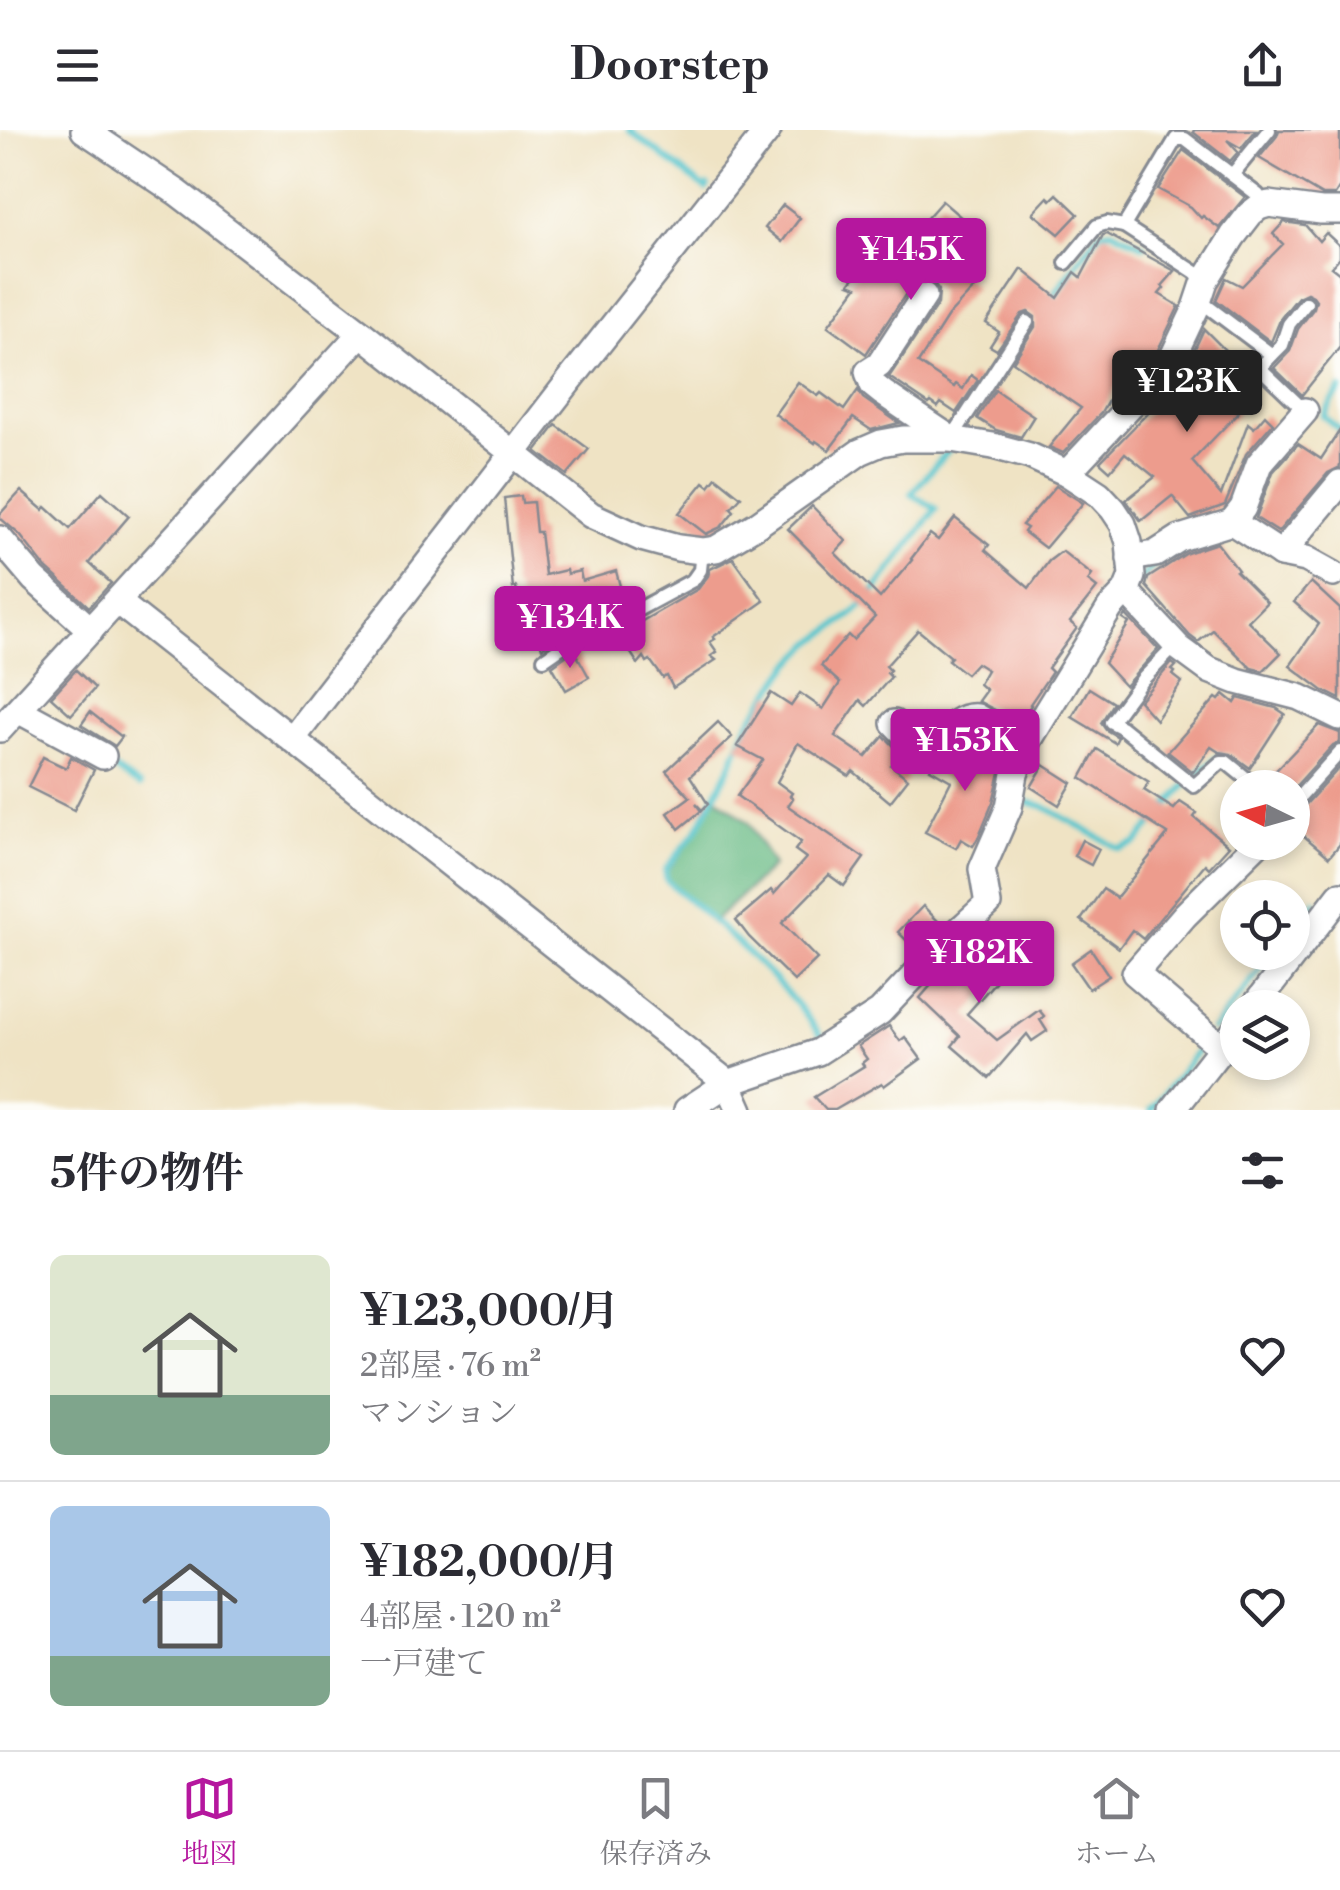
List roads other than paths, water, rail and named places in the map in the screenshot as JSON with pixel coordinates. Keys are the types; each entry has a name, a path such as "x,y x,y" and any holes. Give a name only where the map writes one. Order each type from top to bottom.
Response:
{"street":[{"path":"84,130 178,194 591,515 641,538 678,548 716,549 860,452 903,439 951,440 1013,451 1068,473 1099,494 1123,524 1132,576 1026,745 1015,774 1010,806 982,869 988,904 880,1012 818,1052 728,1083 687,1110"},
{"path":"292,740 768,130"},
{"path":"1068,473 1170,362 1202,291 1250,214 1269,204 1340,211"},
{"path":"924,296 880,365 868,372 874,385 951,440"},
{"path":"102,756 9,720 361,333"},
{"path":"1130,558 1155,554 1180,538 1232,522 1243,508 1259,464 1305,411"},
{"path":"1281,554 1340,483"},
{"path":"1232,522 1281,554 1306,559 1334,574"},
{"path":"0,539 34,579 91,630"},
{"path":"1126,591 1176,644 1210,670 1298,697 1340,717"},
{"path":"118,602 728,1083 740,1110"},
{"path":"894,723 921,748 928,748 959,719 976,716 1026,745"},
{"path":"1173,1110 1220,1037 1135,974 1185,915 1241,860"},
{"path":"1266,990 1340,895"}],"lane":[{"path":"1232,175 1269,130"},
{"path":"1124,226 1176,140 1185,139 1258,195 1264,206"},
{"path":"1066,263 1096,226 1124,226 1195,272 1202,291 1272,354"},
{"path":"1305,411 1260,368 1282,345 1289,324 1306,304"},
{"path":"951,440 1027,322"},
{"path":"544,658 580,634 630,614 693,580 700,570 702,551"},
{"path":"1176,644 1110,722 1194,786 1221,762 1236,770"},
{"path":"1310,785 1340,752"}],"waterway":[{"path":"629,130 706,189 708,186"},
{"path":"1050,300 1100,232 1111,230 1144,246"},
{"path":"1340,389 1323,416 1340,430"},
{"path":"824,1041 771,976 667,881 665,870 697,830 748,724 790,665 868,600 936,509 911,494 951,447"},
{"path":"1139,580 1159,561"},
{"path":"1164,810 1225,748"},
{"path":"102,762 140,786"},
{"path":"1019,800 1043,806 1120,849 1137,843 1156,819"},
{"path":"1310,907 1315,901"},
{"path":"1213,1030 1260,970"},
{"path":"1151,1110 1206,1040"}]}
